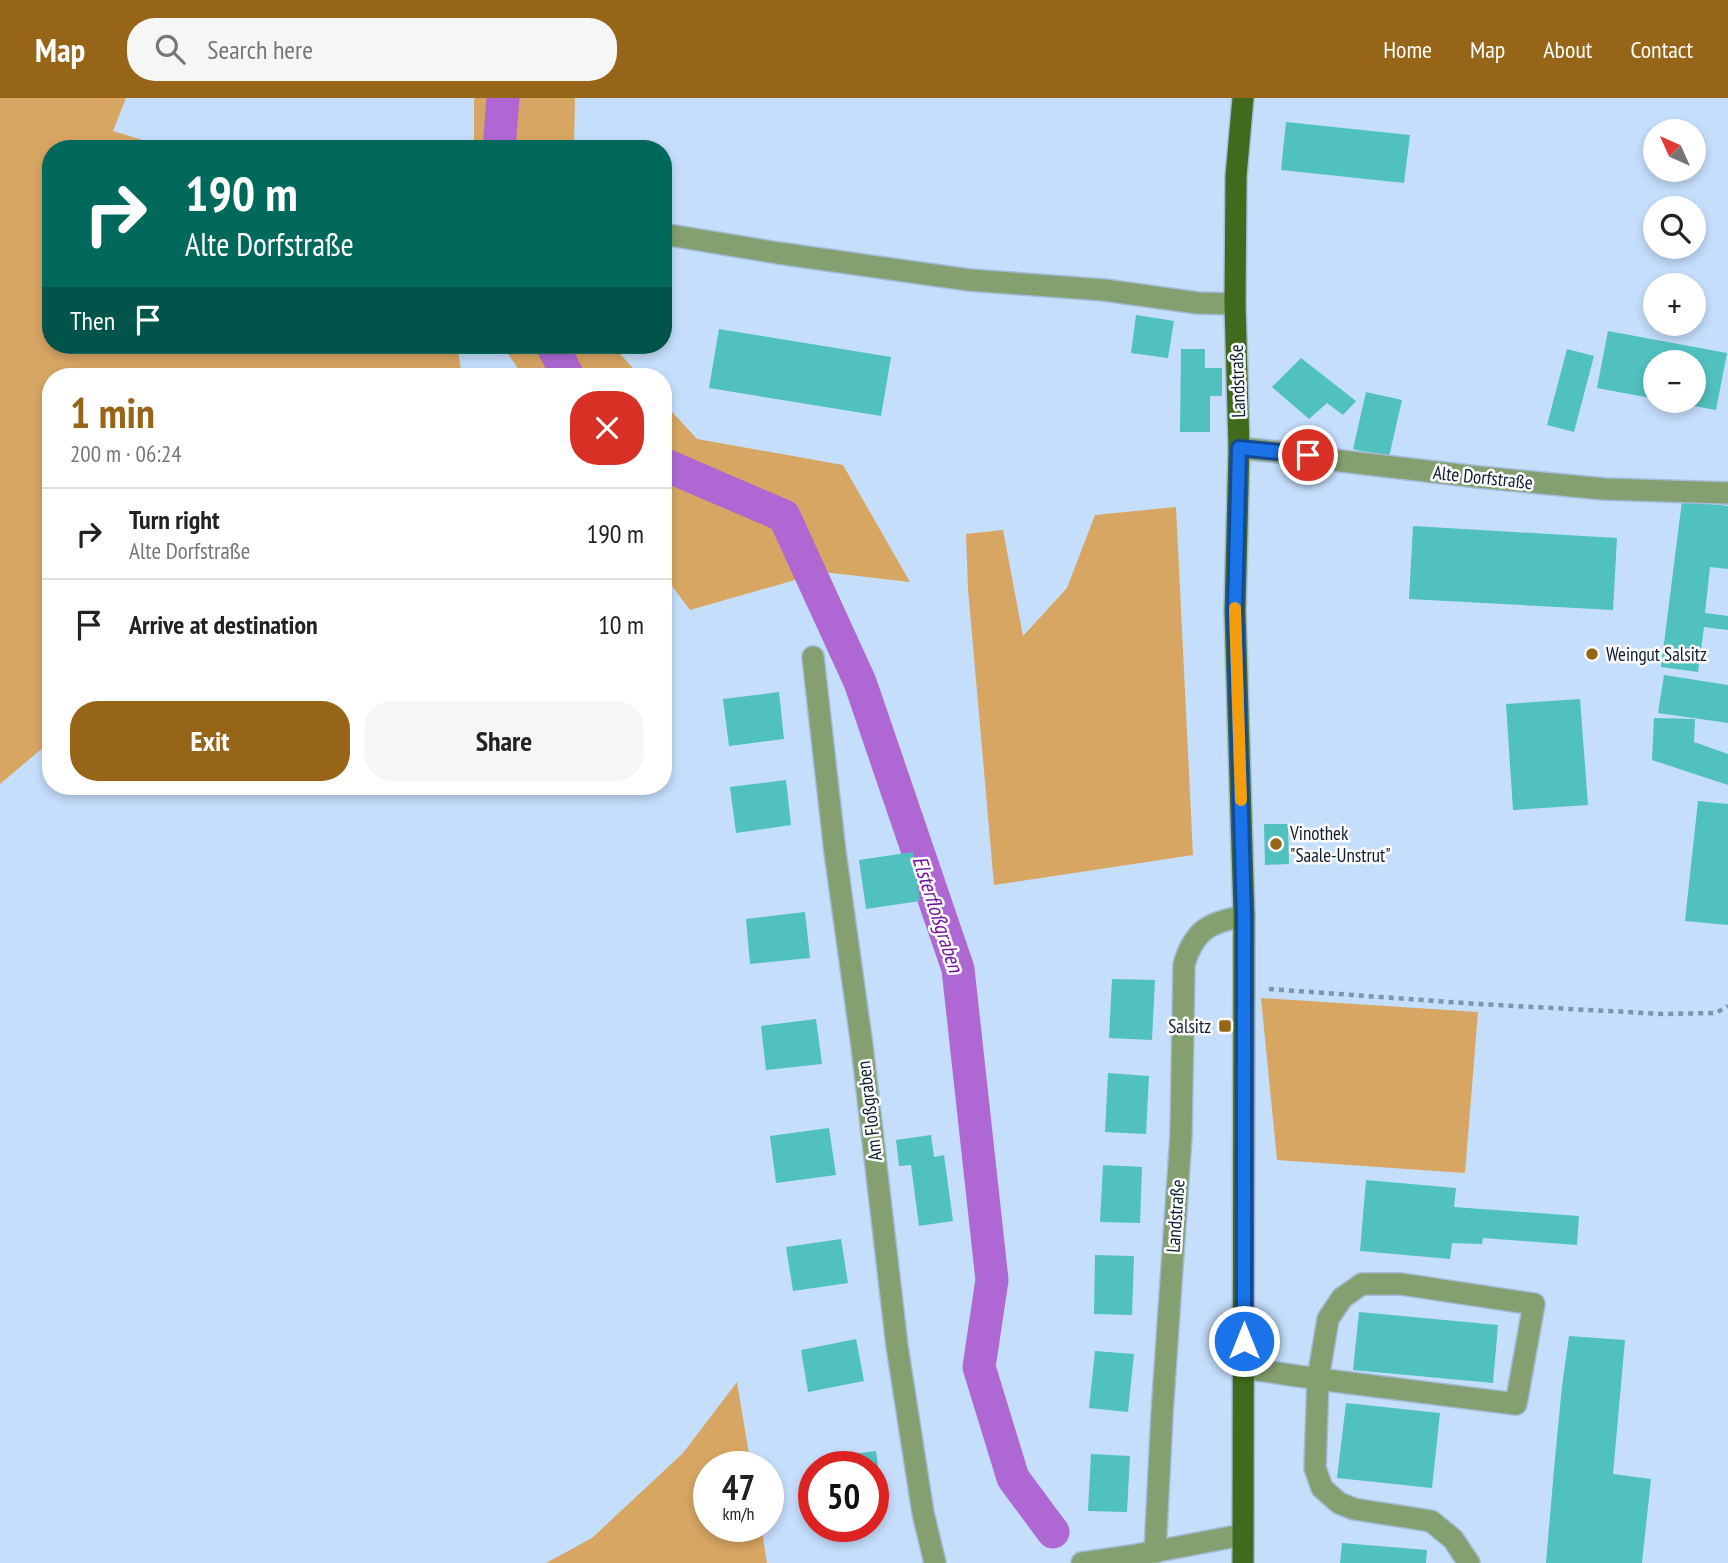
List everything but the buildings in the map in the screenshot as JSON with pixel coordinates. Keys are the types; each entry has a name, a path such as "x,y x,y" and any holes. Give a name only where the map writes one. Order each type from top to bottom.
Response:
{"main road":[{"name":"Landstraße","path":"1243,98 1236,177 1235,304 1239,448 1235,611 1244,916 1243,1563"}],"street":[{"path":"672,235 969,280 1104,290 1198,303 1235,304"},
{"name":"Alte Dorfstraße","path":"1239,448 1478,477 1604,489 1728,494"},
{"name":"Am Floßgraben","path":"813,657 897,1346 923,1513 935,1563"},
{"name":"Landstraße","path":"1155,1552 1181,1136 1184,965 1189,948 1205,929 1222,920 1244,916"},
{"path":"1244,1368 1318,1379 1516,1404 1534,1304 1401,1284 1362,1284 1342,1298 1328,1319 1318,1379 1315,1468 1322,1488 1339,1503 1354,1509 1431,1521 1453,1539 1469,1563"},
{"path":"1082,1563 1242,1535"}],"path":[{"path":"1244,987 1663,1014 1716,1013 1728,1006"}],"shaded area":[{"path":"0,98 126,98 113,131 142,140 42,140 42,354 458,354 461,368 42,368 42,749 0,784"},
{"path":"474,98 575,98 574,140 474,140"},
{"path":"508,354 620,354 633,368 518,368"},
{"path":"672,412 697,439 843,465 910,582 823,572 690,610 672,586"},
{"path":"1176,507 1193,855 994,885 968,589 966,534 1003,530 1023,636 1067,588 1095,515"},
{"path":"1261,998 1478,1012 1465,1173 1277,1160"},
{"path":"737,1382 748,1451 693,1451 693,1542 764,1542 767,1563 546,1563 592,1538 683,1453"}],"waterway":[{"name":"Elsterfloßgraben","path":"500,140 503,98"},
{"name":"Elsterfloßgraben","path":"557,354 564,368"},
{"name":"Elsterfloßgraben","path":"672,468 784,516 860,682 958,969 992,1280 979,1367 1013,1478 1053,1532"}],"slow traffic":[{"path":"1235,608 1241,800"}],"place":[{"name":"Weingut Salsitz","path":"1592,654"},
{"name":"Vinothek \"Saale-Unstrut\"","path":"1276,844"},
{"name":"Salsitz","path":"1225,1026"}],"route":[{"path":"1244,1341 1244,916 1235,611 1239,448 1308,455"}]}
